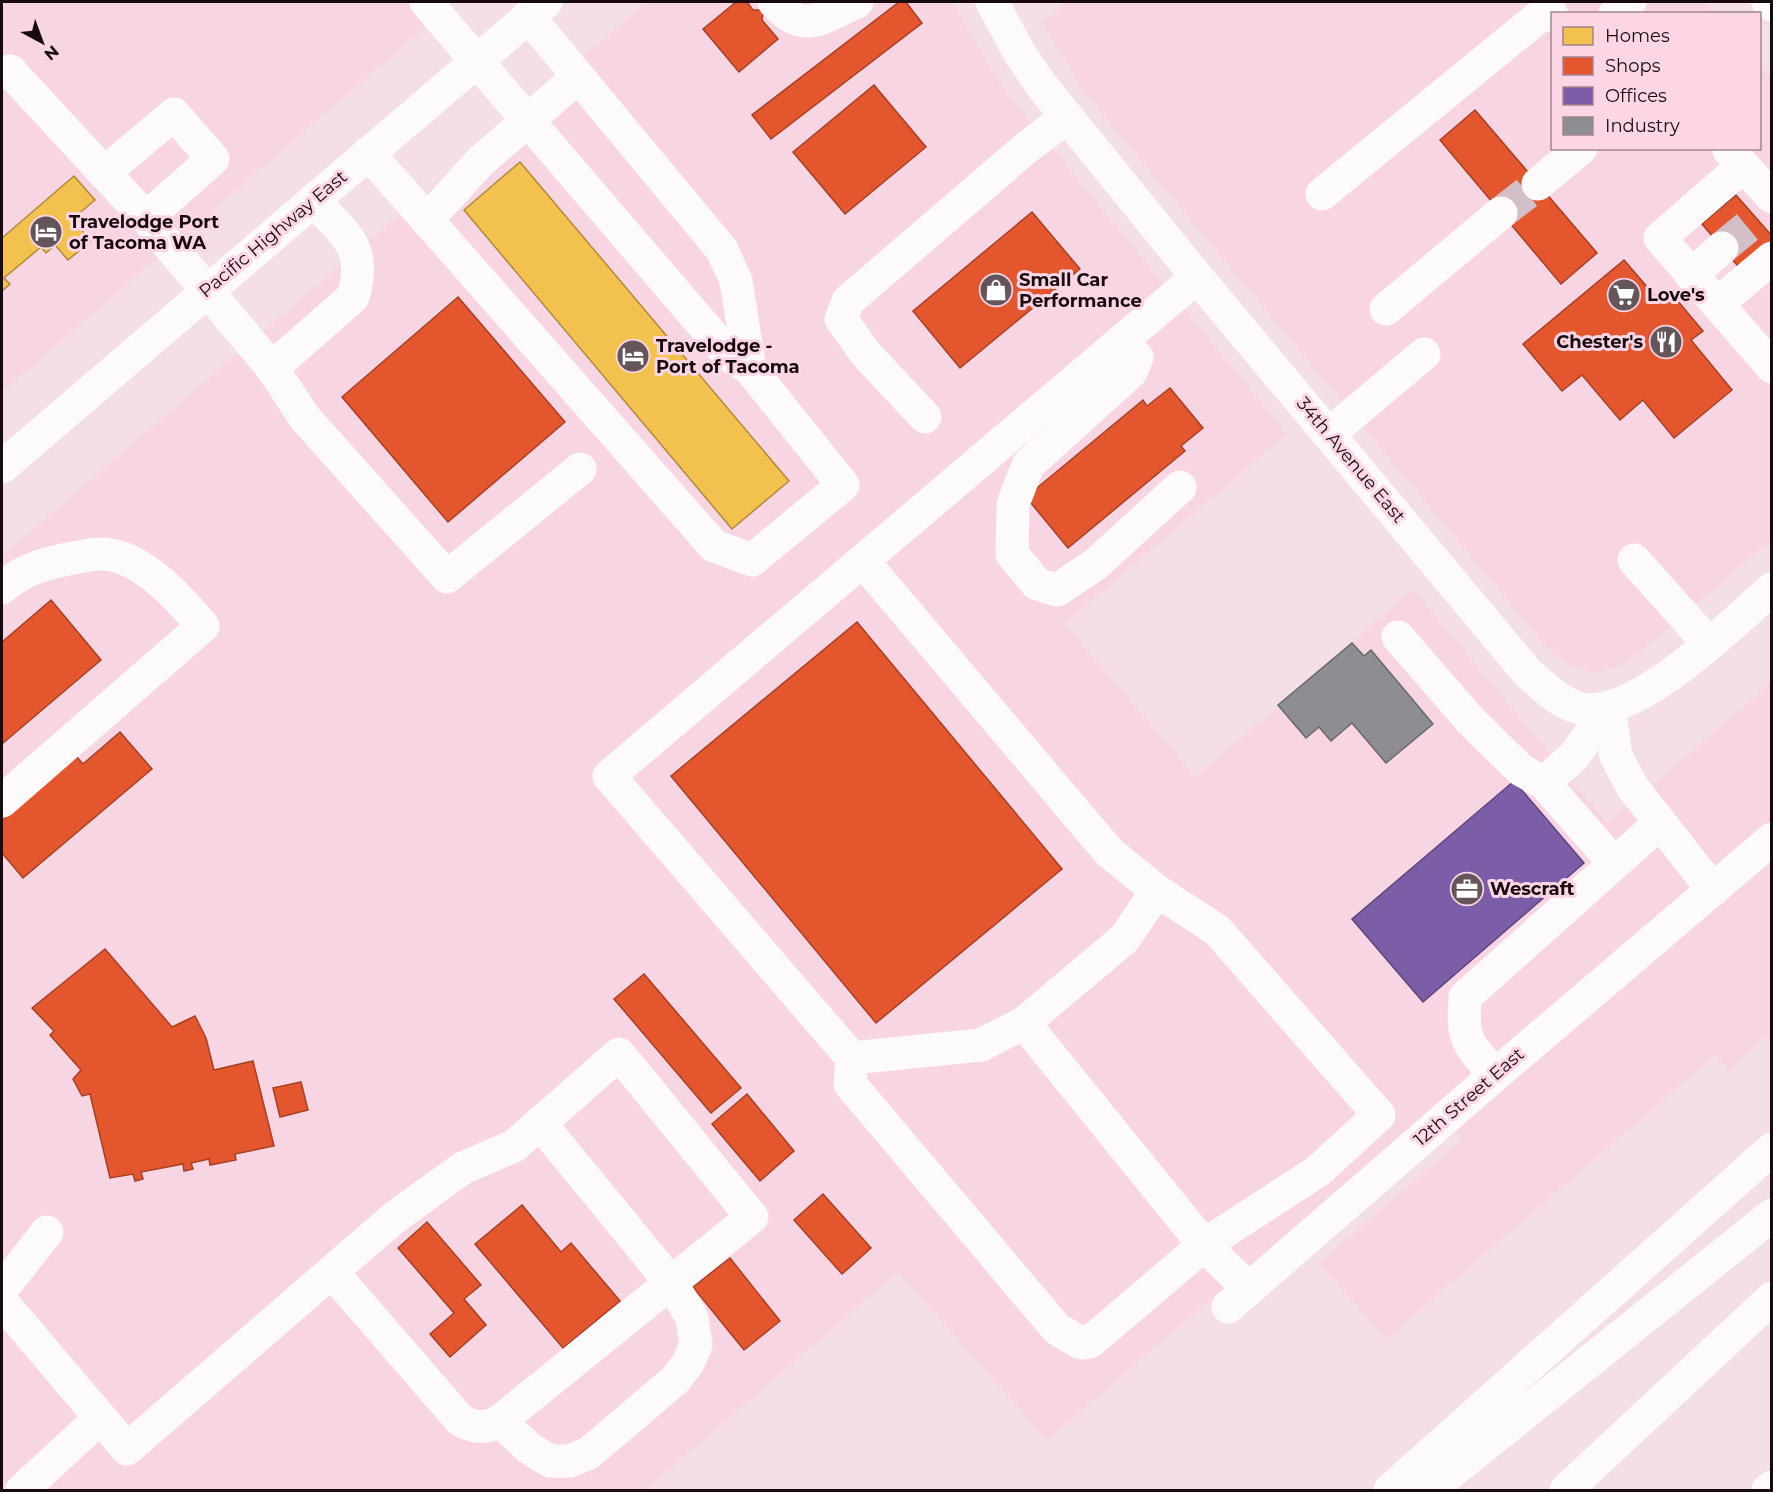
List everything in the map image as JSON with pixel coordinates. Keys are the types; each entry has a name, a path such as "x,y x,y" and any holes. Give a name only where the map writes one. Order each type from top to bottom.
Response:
{"main road":[{"path":"368,153 714,546 752,560 843,485 750,369 729,355 426,2"},
{"path":"774,2 790,18 802,22 817,20 857,2"},
{"name":"34th Avenue East","path":"992,2 1020,54 1067,117 1197,277 1527,672 1554,696 1580,709 1608,707"},
{"path":"1617,12 1629,2"},
{"path":"1768,2 1772,5"},
{"path":"537,9 578,77 722,250 736,281 750,369"},
{"name":"Pacific Highway East","path":"2,467 537,9"},
{"path":"1322,194 1541,15 1551,15"},
{"path":"1363,160 1406,153 1551,28"},
{"path":"10,71 146,218 272,368 305,418 447,577 580,469"},
{"path":"427,219 481,161 578,77"},
{"path":"104,173 174,114 213,159 146,218"},
{"path":"925,417 866,354 841,320 848,301 1026,148 1067,117"},
{"path":"1538,184 1579,150"},
{"path":"1768,202 1736,157 1660,238 1772,367"},
{"path":"272,368 353,297 358,282 360,261 353,244 313,200"},
{"path":"1386,309 1502,213"},
{"path":"1691,275 1722,248"},
{"path":"1717,304 1772,258"},
{"path":"1197,277 609,776 852,1058 850,1084 1057,1329 1081,1343 1090,1342 1204,1245 1318,1171 1379,1115"},
{"path":"1123,340 1137,357 1131,372 1028,465 1013,504 1012,554 1037,584 1057,590 1096,564 1180,487"},
{"path":"1329,434 1424,354"},
{"path":"2,801 202,626 171,588 132,563 101,554 7,572"},
{"path":"1634,560 1709,644"},
{"path":"863,561 1109,852 1157,891 1217,930 1379,1115 1407,1151"},
{"path":"1544,783 1574,756 1608,707 1637,697 1678,669 1772,589"},
{"path":"1398,637 1493,743 1521,770 1544,783 1614,863"},
{"path":"1608,707 1616,756 1633,788 1713,890"},
{"path":"1495,1075 1468,1045 1463,1026 1465,998 1660,823"},
{"name":"12th Street East","path":"1204,1245 1239,1298 1495,1075 1772,839"},
{"path":"852,1058 981,1045 1024,1023 1124,939 1157,891"},
{"path":"1024,1023 1204,1245"},
{"path":"2,1302 127,1449 395,1217 463,1168 514,1146 619,1054 752,1217 500,1422 489,1427 471,1427 460,1420 332,1272"},
{"path":"500,1422 529,1449 550,1461 570,1461 589,1453 675,1380 688,1363 696,1345 692,1318 672,1284 540,1123"},
{"path":"1390,1491 1772,1149"},
{"path":"1429,1491 1772,1215"},
{"path":"2,1289 47,1232"},
{"path":"1566,1491 1772,1298"},
{"path":"22,1491 100,1418"},
{"path":"1768,1491 1772,1487"}],"shaded area":[{"path":"2,2 454,2 2,392"},
{"path":"647,2 952,2 1002,87 1287,434 1064,624 1196,777 1413,589 1608,824 1771,683 1771,1032 1728,1070 1715,1055 1386,1339 1319,1263 1462,1140 1434,1107 1047,1440 898,1272 645,1490 2,1490 2,556"},
{"path":"1067,2 1704,2 1714,12 1551,12 1551,150 1761,150 1761,66 1771,79 1771,540 1641,651 1618,667 1595,673 1571,666 1548,649 1085,93 1042,23"}],"building: Homes":[{"path":"520,162 789,481 732,529 464,210"},
{"name":"Travelodge Port of Tacoma WA","path":"74,176 95,200 75,217 80,224 78,226 91,241 68,260 55,245 46,253 41,247 4,278 10,284 2,291 2,238"}],"building: Shops":[{"path":"736,2 747,2 753,10 760,10 763,13 762,20 778,39 739,72 703,29"},
{"path":"899,2 906,2 922,23 771,139 752,115"},
{"path":"874,85 926,147 845,214 793,152"},
{"path":"1475,110 1597,253 1561,284 1440,140"},
{"name":"Love's","path":"1736,195 1772,236 1772,245 1742,271 1702,224"},
{"name":"Small Car Performance","path":"1032,212 1080,269 960,368 913,311"},
{"path":"1624,260 1661,303 1672,294 1703,331 1691,340 1732,390 1674,438 1643,400 1620,420 1582,375 1562,391 1523,344"},
{"path":"458,297 565,422 448,522 342,397"},
{"path":"1170,388 1203,428 1181,446 1185,451 1068,548 1026,497 1143,400 1147,406"},
{"path":"51,600 101,660 2,744 2,642"},
{"path":"857,622 1062,869 876,1023 671,776"},
{"path":"120,732 152,769 23,878 2,853 2,820 76,756 83,764"},
{"path":"105,949 172,1027 195,1016 206,1038 214,1070 253,1061 274,1146 235,1154 236,1160 210,1165 209,1159 191,1163 193,1169 184,1171 183,1164 141,1172 143,1179 135,1181 133,1174 110,1178 90,1094 82,1096 73,1079 81,1070 50,1035 54,1031 32,1008"},
{"path":"644,974 741,1088 711,1113 614,999"},
{"path":"301,1082 308,1110 280,1117 273,1088"},
{"path":"747,1094 794,1151 760,1181 712,1124"},
{"path":"823,1194 871,1248 842,1274 794,1220"},
{"path":"522,1205 561,1252 571,1243 620,1301 563,1348 475,1244"},
{"path":"427,1222 481,1285 464,1299 486,1325 450,1357 430,1334 454,1313 398,1248"},
{"path":"730,1258 780,1321 744,1350 693,1287"}],"building: Offices":[{"path":"1514,781 1584,863 1423,1002 1352,919"}],"building: Industry":[{"path":"1352,643 1364,656 1371,650 1433,724 1386,763 1352,723 1331,741 1319,727 1306,738 1278,705"}],"tunnel":[{"path":"1501,213 1538,184"},
{"path":"1722,248 1757,219"}],"place":[{"name":"Travelodge Port of Tacoma WA","path":"46,232"},
{"name":"Small Car Performance","path":"996,290"},
{"name":"Love's","path":"1624,295"},
{"name":"Chester's","path":"1666,342"},
{"name":"Travelodge - Port of Tacoma","path":"633,356"},
{"name":"Wescraft","path":"1467,889"}]}
